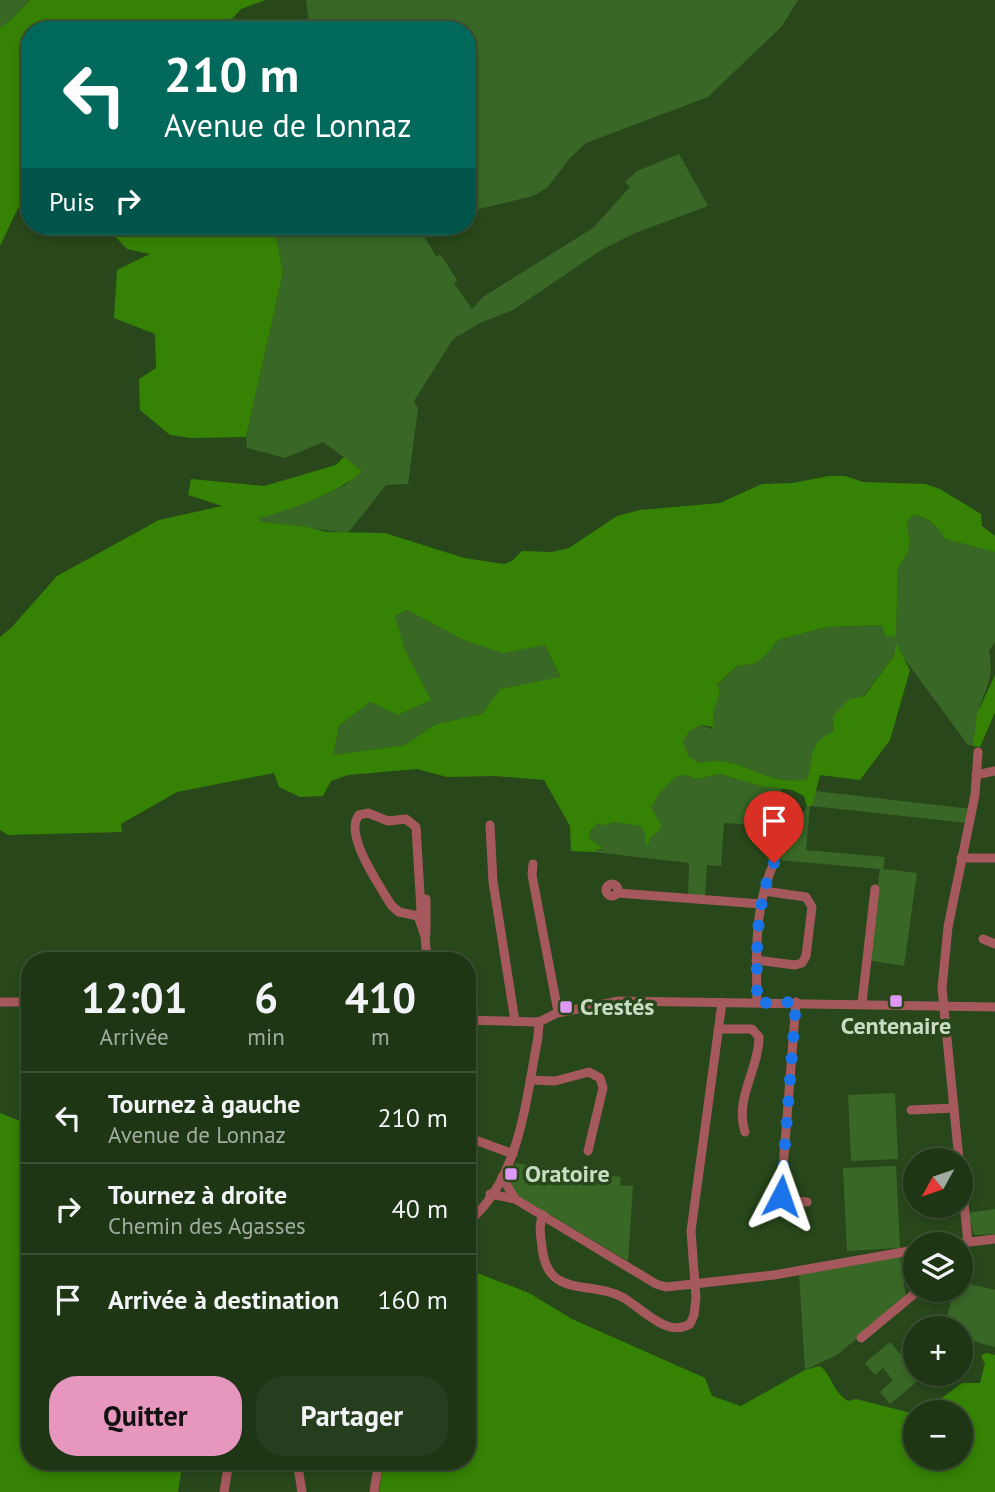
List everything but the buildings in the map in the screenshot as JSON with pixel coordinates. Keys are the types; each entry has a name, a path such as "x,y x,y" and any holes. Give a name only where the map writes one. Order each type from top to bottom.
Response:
{"street":[{"path":"958,1148 943,1005 946,939 973,807 978,752"},
{"path":"976,775 995,771"},
{"path":"418,916 399,912 391,905 356,841 355,822 359,815 368,813 388,821 406,818 415,824 421,910 418,916 425,936 426,952"},
{"path":"423,825 428,921 425,936"},
{"path":"490,825 493,882 515,1021"},
{"path":"961,858 995,858"},
{"path":"757,1003 761,904 774,863"},
{"path":"533,864 558,1012"},
{"path":"862,1003 875,889"},
{"path":"757,960 795,965 803,963 812,907 806,897 764,891"},
{"path":"618,892 761,904"},
{"path":"983,939 995,944"},
{"path":"476,1020 538,1022 558,1012 615,1001 995,1007"},
{"path":"0,1002 21,1002"},
{"path":"796,1002 781,1194 784,1200 807,1202"},
{"path":"543,1215 540,1225 544,1263 553,1277 562,1283 612,1293 660,1323 677,1328 687,1326 693,1318 695,1284 691,1231 722,1003"},
{"path":"476,1212 502,1177 513,1154 530,1080 538,1022"},
{"path":"719,1029 752,1029 760,1037 757,1060 745,1087 742,1123 745,1132"},
{"path":"530,1080 555,1081 589,1072 600,1078 602,1091 588,1151"},
{"path":"911,1110 954,1108"},
{"path":"476,1140 513,1154"},
{"path":"502,1177 515,1199"},
{"path":"491,1194 515,1199 659,1285 695,1284 781,1274 903,1252"},
{"path":"973,1241 995,1239"},
{"path":"861,1338 904,1302"},
{"path":"224,1492 228,1470"},
{"path":"298,1470 302,1492"},
{"path":"374,1492 378,1470"}],"green space":[{"path":"0,0 30,0 0,28"},
{"path":"30,0 266,0 241,9 230,21 21,21 21,208 18,208 0,246 0,28"},
{"path":"306,0 798,0 782,26 708,97 586,143 570,158 547,188 533,196 476,210 476,21 309,21"},
{"path":"679,154 708,206 635,233 603,249 513,310 480,323 453,339 414,401 418,409 408,484 386,485 348,533 261,522 258,518 322,496 347,484 361,470 323,442 285,458 247,448 246,437 283,272 276,235 423,235 436,256 441,255 457,280 454,283 472,309 483,297 593,228 630,187 625,182 637,171"},
{"path":"114,235 276,235 283,272 246,437 191,438 170,435 140,410 139,379 156,368 155,334 114,318 117,270 150,254 127,249"},
{"path":"344,457 362,471 328,493 259,518 261,522 327,532 385,533 464,558 504,564 512,561 522,551 552,552 569,548 617,516 640,510 720,503 762,484 845,476 863,482 925,484 940,489 981,514 982,526 995,536 995,552 945,539 932,523 913,515 907,522 910,543 908,552 898,568 896,634 893,637 885,636 882,625 827,627 778,640 763,658 753,664 737,666 718,684 719,695 713,715 714,727 700,725 689,732 683,741 688,756 699,763 721,761 778,779 806,780 816,745 834,730 833,716 850,699 864,696 895,654 897,645 910,670 890,740 860,780 820,775 812,806 807,806 804,796 792,790 761,786 720,774 697,779 685,775 676,777 659,793 651,808 661,824 659,831 651,836 648,845 645,845 646,837 641,826 614,822 603,826 598,823 589,833 590,839 605,849 597,849 594,852 571,851 570,826 544,780 494,776 447,777 417,769 348,775 331,781 323,796 300,797 279,787 274,773 177,792 121,824 122,832 8,835 0,830 0,637 57,576 159,520 222,506 188,495 191,479 264,486 336,465","holes":["407,610 466,641 503,653 545,645 560,677 500,689 482,714 436,724 405,745 333,755 339,726 370,702 398,715 431,700 404,648 395,616"]},
{"path":"913,515 932,523 945,539 995,552 995,642 989,651 990,676 977,717 973,746 968,745 895,646 895,654 863,696 850,699 834,730 814,747 812,770 806,780 778,779 740,765 721,761 699,763 687,756 683,741 689,732 700,725 712,729 718,685 737,666 753,664 763,658 778,640 827,627 882,625 885,636 896,634 898,568 908,552 910,543 907,522"},
{"path":"408,610 466,641 503,652 545,645 560,678 500,689 482,714 436,724 405,745 333,755 339,726 370,702 398,715 431,700 404,648 394,616"},
{"path":"995,675 995,712 980,747 973,746 977,714"},
{"path":"720,774 761,786 782,788 770,826 724,823 721,866 707,865 705,898 688,897 689,863 594,852 597,849 603,850 603,847 590,839 589,834 598,823 603,826 614,822 641,826 646,837 645,845 648,845 652,802 659,793 676,777 685,775 697,779"},
{"path":"815,791 971,809 967,823 812,806"},
{"path":"807,806 810,806 806,850 885,857 883,869 917,873 904,966 867,960 880,869 778,860"},
{"path":"895,1093 898,1159 851,1161 848,1095"},
{"path":"0,1113 21,1121 21,1470 182,1470 178,1492 0,1492"},
{"path":"515,1163 621,1177 620,1185 633,1186 628,1261 515,1194 511,1184"},
{"path":"896,1166 900,1248 847,1251 843,1168"},
{"path":"995,1209 995,1234 974,1235 969,1218 973,1218 973,1212"},
{"path":"900,1256 903,1300 837,1355 805,1370 799,1273"},
{"path":"476,1272 529,1293 572,1319 705,1378 712,1396 741,1406 805,1370 820,1366 848,1401 856,1399 903,1411 903,1470 973,1470 973,1400 939,1400 958,1386 980,1383 985,1364 981,1356 986,1353 995,1355 995,1492 379,1492 383,1470 476,1470"},
{"path":"973,1285 995,1290 995,1347 973,1341 973,1316 947,1316 951,1302 973,1302"},
{"path":"890,1342 900,1354 903,1351 903,1386 912,1386 890,1404 880,1392 893,1380 883,1368 875,1375 865,1363"}],"place":[{"name":"Centenaire","path":"896,1001"},
{"name":"Crestés","path":"566,1007"},
{"name":"Oratoire","path":"511,1174"}],"route":[{"path":"774,863 761,904 756,969 757,1003 796,1002 781,1196"}]}
